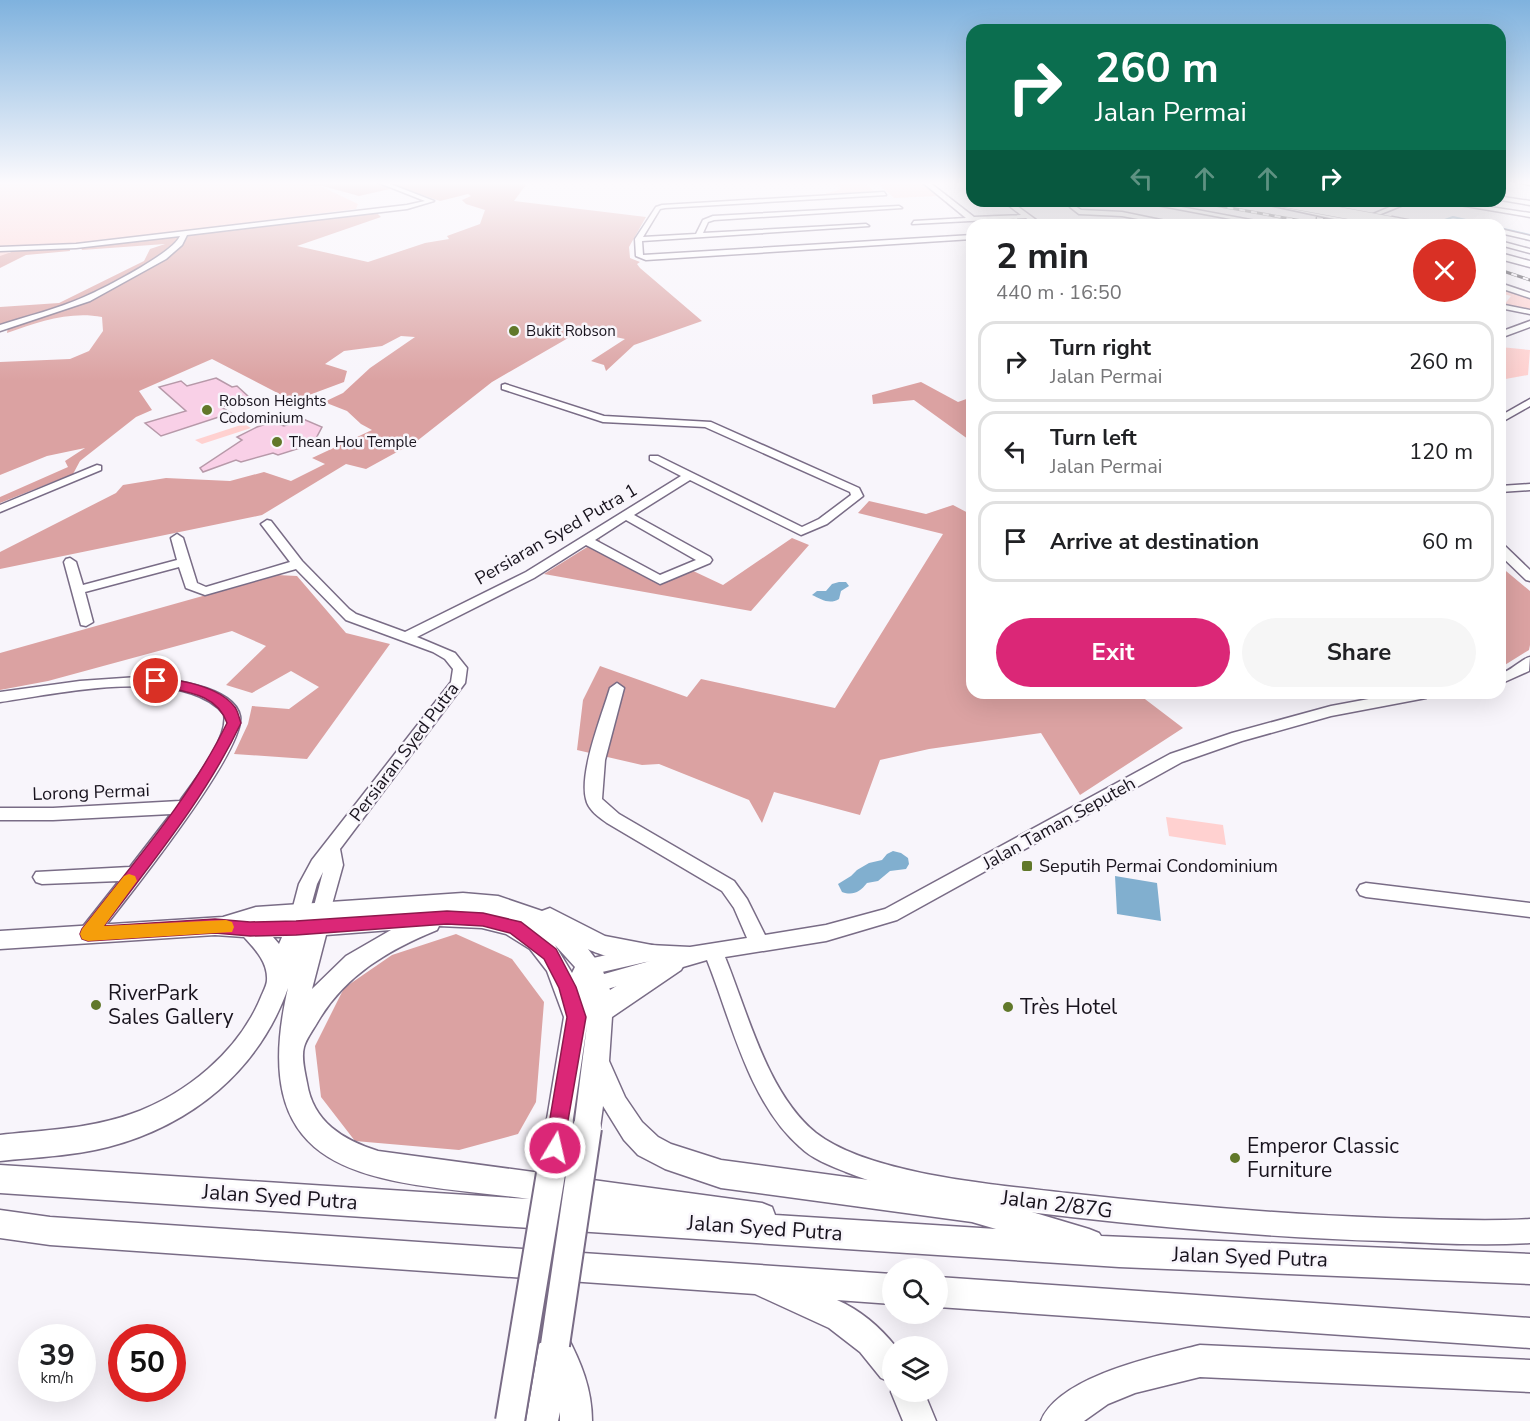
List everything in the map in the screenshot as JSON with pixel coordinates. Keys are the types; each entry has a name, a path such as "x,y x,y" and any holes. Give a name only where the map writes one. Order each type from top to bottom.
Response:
{"highway":[{"path":"1506,252 1530,258"}],"main road":[{"path":"0,940 215,926 250,929 463,902 486,902 539,912 601,945 649,953"},
{"path":"516,908 542,921 558,933 589,977 588,1015 573,1126 555,1345 542,1421"},
{"path":"215,926 256,916 309,920 447,918 483,920 515,927 550,954 589,977"},
{"path":"291,1046 319,999 337,977 354,963 383,944 447,918"},
{"path":"0,1148 107,1134 155,1119 200,1092 237,1058 260,1025 279,979 309,920"},
{"path":"309,920 295,1003 291,1046 294,1088 304,1118 324,1140 348,1155 378,1165 914,1238"},
{"path":"250,929 272,952 279,979"},
{"path":"550,954 567,987 588,1015 594,1059 616,1106 633,1131 648,1146 665,1156 721,1174 972,1208 1119,1252"},
{"path":"588,1015 693,956"},
{"path":"510,1421 573,1126 594,1059"},
{"name":"Jalan Syed Putra","path":"0,1179 1119,1252 1530,1269"},
{"path":"0,1224 50,1231 882,1288"},
{"path":"753,1279 840,1317 871,1341 882,1355"},
{"path":"948,1293 1530,1333"},
{"path":"555,1345 567,1366 574,1386 576,1421"},
{"path":"1057,1421 1096,1392 1136,1377 1200,1361 1530,1376"},
{"path":"911,1402 920,1421"}],"street":[{"path":"0,249 41,248"},
{"path":"0,328 87,299 163,257 174,248"},
{"path":"639,248 640,256 646,258 800,248"},
{"path":"1506,287 1530,296"},
{"path":"1506,307 1530,312"},
{"path":"1506,333 1530,324"},
{"path":"505,387 603,419 708,424 855,490 857,496 834,514 807,530 801,531 654,458"},
{"path":"1506,416 1530,402"},
{"path":"0,508 97,468"},
{"name":"Persiaran Syed Putra 1","path":"406,637 530,575 690,475"},
{"path":"1506,489 1530,487"},
{"path":"586,540 660,580 706,560 626,515"},
{"name":"Persiaran Syed Putra","path":"267,524 298,564 351,617 450,656 456,661 460,675 458,683 331,848 334,865 309,920"},
{"path":"177,538 191,585 206,591 298,564"},
{"path":"1506,554 1530,577"},
{"path":"70,561 86,622"},
{"path":"79,590 183,562"},
{"path":"1506,677 1529,665"},
{"path":"0,697 95,684 156,681 180,684 204,692 229,708 234,723 220,752 184,807 88,934"},
{"path":"617,688 595,776 596,808 624,827 697,864 730,888 759,943"},
{"name":"Jalan Taman Seputeh","path":"589,977 759,943 825,933 890,915 1176,758 1237,737 1323,713 1395,699"},
{"name":"Lorong Permai","path":"0,814 54,814 184,807"},
{"path":"42,877 135,874"},
{"path":"1366,890 1530,910"},
{"name":"Jalan Taman Seputeh","path":"589,977 649,953 693,956"},
{"name":"Jalan 2/87G","path":"693,956 730,991 743,1033 778,1107 810,1143 858,1166 918,1183 1001,1197 1126,1212 1296,1227 1530,1231"},
{"path":"0,1235 50,1231"}],"shaded area":[{"path":"0,248 40,248 10,252 0,260"},
{"path":"69,248 70,251 26,255 0,268 0,256 20,249"},
{"path":"152,248 307,248 368,262 409,248 629,248 630,258 640,262 637,264 640,268 702,321 634,345 606,371 604,365 591,361 625,339 582,330 492,382 417,441 366,469 346,464 262,515 0,569 0,552 116,493 123,485 166,478 230,481 264,472 291,481 325,464 312,458 372,430 361,424 347,411 324,402 343,393 370,368 415,337 401,336 382,346 344,351 325,364 347,371 344,382 293,401 212,359 139,391 152,410 136,417 80,461 73,474 0,503 0,497 68,467 65,461 85,448 47,456 0,475 0,362 70,359 89,351 103,331 102,317 78,315 42,322 7,333 8,325 0,324 0,307 59,303 144,261"},
{"path":"1506,290 1530,298 1530,310 1506,305 1511,296 1506,295"},
{"path":"1506,348 1530,350 1528,375 1506,379"},
{"path":"921,382 958,402 966,399 966,438 914,400 873,404 872,395"},
{"path":"244,424 251,428 202,444 195,440"},
{"path":"869,501 926,514 953,505 966,512 966,699 1145,699 1183,728 1080,795 1041,733 929,749 880,760 860,815 774,792 762,823 749,800 659,764 642,765 577,750 583,700 600,666 687,697 701,679 835,708 943,534 858,513"},
{"path":"792,538 809,545 751,611 544,574 600,539 599,550 663,583 689,569 723,585"},
{"path":"1506,571 1530,591 1529,650 1506,664"},
{"path":"277,575 297,576 346,633 390,644 307,759 234,754 248,724 252,706 289,709 319,687 291,671 252,693 226,685 266,646 232,631 48,681 0,690 0,653"},
{"path":"1166,817 1223,825 1226,845 1169,836"},
{"path":"456,934 512,959 544,1002 536,1102 518,1134 459,1150 355,1141 321,1097 315,1046 344,988 392,955"}],"water":[{"path":"846,582 849,586 841,591 839,599 835,601 822,600 812,595 817,591 826,591 832,584"},
{"path":"893,851 908,858 909,864 906,869 890,871 878,881 867,883 856,892 850,894 842,892 838,884 857,870 869,863 882,860"},
{"path":"1115,876 1157,883 1161,921 1117,914"}],"building":[{"name":"Robson Heights Codominium","path":"216,378 232,387 237,386 250,398 221,407 231,413 161,436 145,423 186,411 159,387 181,381 187,386"},
{"name":"Thean Hou Temple","path":"303,419 322,427 313,444 278,455 273,453 241,462 236,460 203,472 200,468 242,440 237,437 257,427 272,422 284,426"}],"railway":[{"path":"1506,272 1530,280"}],"slow traffic":[{"path":"129,881 88,934 226,927"}],"place":[{"name":"Bukit Robson","path":"514,331"},
{"name":"Robson Heights Codominium","path":"207,410"},
{"name":"Thean Hou Temple","path":"277,442"},
{"name":"Seputih Permai Condominium","path":"1027,866"},
{"name":"RiverPark Sales Gallery","path":"96,1005"},
{"name":"Très Hotel","path":"1008,1007"},
{"name":"Emperor Classic Furniture","path":"1235,1158"}],"route":[{"path":"156,681 180,684 204,692 229,708 234,723 220,752 184,807 88,934 215,926 250,929 296,928 447,918 483,920 515,927 550,954 567,987 576,1017 555,1148"}]}
